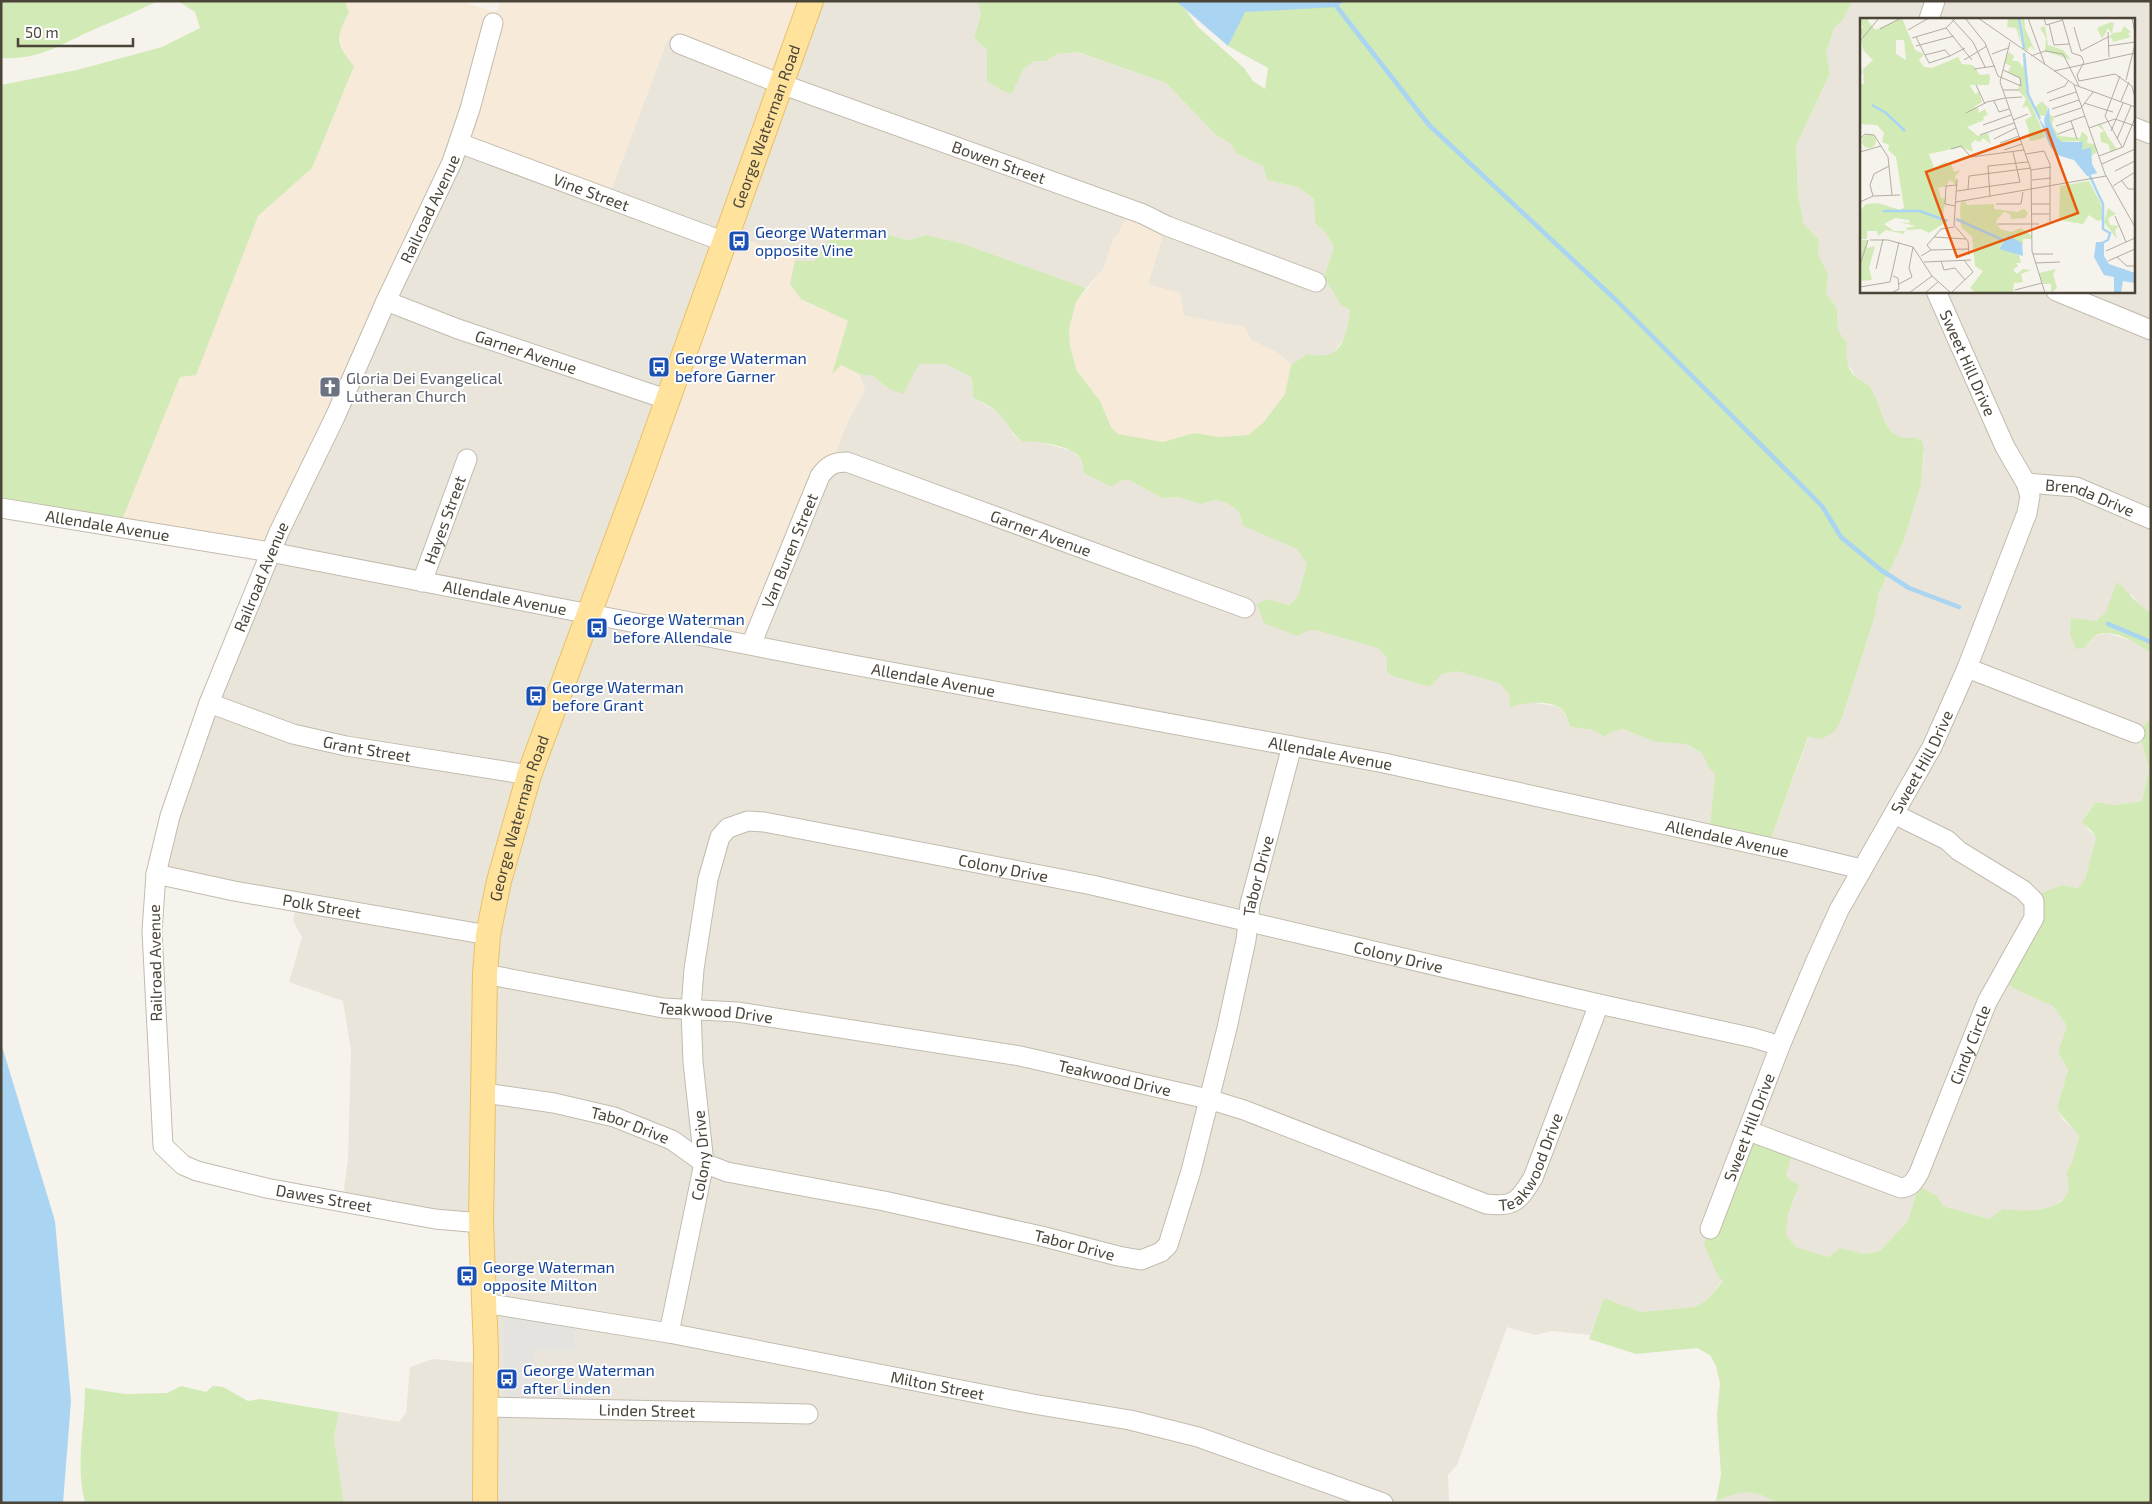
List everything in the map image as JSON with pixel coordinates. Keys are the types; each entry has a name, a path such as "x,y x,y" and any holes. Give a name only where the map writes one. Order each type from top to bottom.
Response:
{"main road":[{"name":"George Waterman Road","path":"485,1503 486,1407 481,1223 485,974 488,935 504,858 529,775 725,242 811,1"}],"street":[{"path":"1929,18 1935,1"},
{"name":"Railroad Avenue","path":"173,1156 163,1146 161,1132 152,931 156,874 170,816 209,703 270,552 335,417 459,143 494,23"},
{"name":"Bowen Street","path":"680,44 780,84 1135,210 1167,226 1316,282"},
{"path":"2134,126 2151,134"},
{"name":"Vine Street","path":"459,143 725,242"},
{"name":"Sweet Hill Drive","path":"1710,1229 1780,1046 1839,910 1932,747 1967,668 2027,512 2030,496 2026,482 2005,447 1936,292"},
{"path":"2058,292 2151,330"},
{"name":"Garner Avenue","path":"386,301 458,329 666,399"},
{"name":"Hayes Street","path":"422,582 467,458"},
{"name":"Garner Avenue","path":"836,462 847,462 1245,608"},
{"name":"Van Buren Street","path":"751,646 820,476 826,467 836,462"},
{"name":"Brenda Drive","path":"2026,482 2076,487 2151,519"},
{"name":"Allendale Avenue","path":"1,508 270,552 751,646 1384,762 1861,869"},
{"path":"1967,668 2134,733"},
{"name":"Grant Street","path":"209,703 294,734 328,742 529,775"},
{"name":"Tabor Drive","path":"484,1093 554,1103 614,1117 672,1140 704,1164 727,1172 884,1201 1141,1260 1153,1257 1168,1245 1191,1171 1227,1028 1247,922 1292,746"},
{"name":"Cindy Circle","path":"1749,1131 1900,1188 1908,1187 1914,1183 1919,1174 1987,1002 2034,918 2034,901 2023,890 1959,851 1947,840 1894,814"},
{"name":"Colony Drive","path":"669,1333 704,1164 693,1062 691,1008 694,969 713,857 720,837 728,828 748,821 1092,885 1599,1004 1754,1038 1780,1046"},
{"name":"Polk Street","path":"156,874 244,892 488,935"},
{"name":"Teakwood Drive","path":"485,974 663,1008 691,1008 747,1014 1010,1055 1208,1099 1244,1110 1486,1204 1504,1206 1516,1203 1533,1178 1599,1004"},
{"name":"Dawes Street","path":"173,1156 183,1165 197,1171 266,1188 435,1218 481,1223"},
{"name":"Milton Street","path":"484,1303 669,1333 1033,1404 1130,1420 1198,1437 1383,1503"},
{"name":"Linden Street","path":"486,1407 808,1414"}],"shaded area":[{"path":"345,1 461,1 495,12 498,10 500,1 810,1 777,77 672,36 667,41 610,193 463,140 269,548 122,520 180,377 258,216 312,168 341,50 340,29 349,12"},
{"path":"810,1 975,1 978,3 981,14 974,38 987,50 987,81 1012,94 1023,69 1035,61 1046,61 1057,54 1077,52 1166,83 1216,135 1230,143 1236,153 1263,166 1267,180 1298,187 1314,199 1315,223 1326,233 1334,247 1324,277 1341,305 1350,310 1345,337 1333,354 1322,357 1307,354 1291,365 1278,353 1251,340 1244,327 1184,316 1156,287 1148,284 1166,225 1132,204 1117,237 1114,238 1103,270 1086,288 961,243 926,235 909,240 877,232 828,242 814,261 795,261 793,256 849,419 865,390 859,374 873,376 889,389 919,364 946,364 972,378 973,398 996,411 1008,424 1013,435 1023,442 1034,440 1071,451 1080,458 1085,474 1112,487 1120,481 1129,480 1162,498 1177,497 1201,504 1215,500 1227,503 1239,512 1243,526 1297,549 1307,564 1298,596 1290,605 1268,599 1307,631 1315,630 1378,648 1387,658 1387,672 1392,676 1430,687 1442,674 1457,670 1499,683 1509,694 1510,706 1528,702 1556,706 1564,712 1570,727 1593,730 1605,737 1611,732 1623,729 1655,742 1685,744 1703,753 1709,768 1715,774 1710,825 1770,841 1809,736 1842,718 1874,619 1879,593 1904,540 1921,484 1924,456 1924,448 1916,441 1917,437 1898,438 1889,430 1869,386 1855,376 1846,360 1847,343 1838,330 1837,308 1826,293 1828,275 1818,254 1819,240 1804,224 1798,194 1796,146 1830,73 1826,53 1834,28 1843,20 1851,4 1849,1 2151,1 2151,612 2140,607 2132,594 2096,621 2084,648 2095,636 2106,633 2135,642 2151,653 2151,717 2139,732 2149,769 2142,801 2114,805 2096,802 2081,821 2096,838 2085,879 2078,888 2062,885 2038,905 1999,978 2021,992 2053,1006 2067,1026 2058,1052 2068,1070 2057,1107 2063,1120 2076,1131 2079,1137 2071,1165 2066,1172 2070,1182 2066,1196 2051,1208 2022,1212 2003,1209 1989,1219 1943,1206 1913,1183 1916,1194 1908,1221 1880,1251 1865,1254 1840,1248 1828,1257 1796,1247 1786,1235 1787,1214 1799,1185 1790,1180 1786,1175 1718,1276 1723,1280 1707,1300 1695,1307 1641,1312 1604,1298 1590,1335 1552,1331 1535,1335 1507,1327 1457,1465 1448,1475 1449,1503 344,1503 334,1438 339,1412 399,1422 406,1413 410,1367 433,1359 485,1364 484,1224 445,1212 346,1193 344,1189 348,1160 351,1051 343,1001 289,982 302,937 293,921 298,895 164,866 192,750 463,139 610,193 667,41 672,36 777,77"},
{"path":"1132,204 1166,225 1148,284 1180,293 1184,316 1244,327 1251,340 1278,353 1291,365 1285,394 1263,423 1248,435 1220,437 1194,433 1163,442 1118,434 1111,427 1100,401 1077,371 1070,346 1069,329 1076,302 1103,270 1114,237 1117,237"},
{"path":"729,234 793,256 795,261 790,284 801,299 848,321 833,373 841,365 859,374 865,390 849,419 831,465 753,636 596,608"},
{"path":"512,1314 574,1325 575,1350 534,1350 535,1385 577,1387 577,1402 509,1400 509,1396 504,1394 504,1322 506,1319 512,1319"},
{"path":"1741,1491 1758,1492 1778,1503 1716,1503 1716,1501"}],"green space":[{"path":"1,1 158,1 40,54 1,58"},
{"path":"178,1 345,1 349,12 340,34 340,40 343,52 354,66 312,168 258,216 196,375 180,377 122,520 1,498 1,85 77,70 162,47 200,28 195,12"},
{"path":"975,1 1179,1 1198,27 1244,68 1253,81 1265,89 1268,68 1228,46 1244,12 1340,5 1345,1 1849,1 1851,4 1843,20 1834,28 1826,53 1830,73 1796,146 1798,194 1804,224 1819,240 1818,254 1828,275 1826,293 1837,308 1838,330 1847,343 1849,367 1853,375 1870,387 1886,423 1897,436 1906,438 1918,437 1917,441 1921,438 1924,448 1921,484 1904,540 1879,593 1874,619 1842,718 1835,731 1822,739 1808,737 1770,841 1710,825 1715,774 1709,768 1702,753 1686,744 1655,742 1623,729 1611,732 1605,737 1593,730 1570,727 1565,714 1553,705 1538,703 1510,707 1509,694 1499,683 1457,671 1442,674 1430,687 1392,676 1387,672 1387,658 1378,648 1315,630 1307,631 1297,636 1264,623 1257,604 1268,599 1290,605 1298,596 1307,564 1297,549 1243,526 1239,512 1227,503 1215,500 1201,504 1177,497 1162,498 1129,480 1120,481 1112,487 1085,474 1080,458 1070,450 1045,443 1023,442 1019,439 995,410 973,398 972,378 946,364 919,364 903,394 889,389 873,376 859,374 841,365 832,374 848,321 801,299 790,284 795,261 814,261 828,242 842,233 860,228 870,233 877,232 909,240 926,235 961,243 1086,288 1076,302 1069,329 1070,346 1077,371 1100,401 1111,427 1118,434 1163,442 1194,433 1220,437 1248,435 1263,423 1285,394 1291,365 1307,354 1328,355 1340,346 1344,339 1350,310 1341,305 1324,277 1334,247 1326,233 1315,223 1314,199 1298,187 1267,180 1263,166 1236,153 1230,143 1216,135 1166,83 1078,52 1057,54 1046,61 1035,61 1023,69 1012,94 1003,91 987,81 987,50 974,38 981,14 978,3"},
{"path":"2117,582 2137,603 2151,612 2151,653 2124,637 2109,633 2101,633 2095,636 2084,648 2076,649 2070,634 2071,618 2096,621 2106,612"},
{"path":"2151,717 2151,1503 1778,1503 1761,1495 1747,1492 1716,1501 1721,1475 1717,1416 1720,1383 1716,1366 1710,1355 1697,1348 1636,1354 1589,1339 1604,1298 1641,1312 1695,1307 1707,1300 1723,1281 1718,1276 1704,1244 1752,1125 1796,1141 1786,1175 1790,1180 1799,1185 1788,1214 1786,1235 1796,1247 1828,1257 1840,1248 1865,1254 1880,1251 1908,1221 1916,1194 1912,1182 1937,1196 1943,1206 1989,1219 2003,1209 2038,1210 2060,1202 2066,1195 2069,1185 2066,1172 2071,1165 2079,1137 2057,1107 2068,1070 2058,1052 2067,1026 2053,1006 2021,992 1999,979 2042,893 2062,885 2078,888 2085,879 2096,838 2091,830 2081,822 2096,802 2114,805 2142,801 2149,769 2139,732"},
{"path":"181,1386 206,1392 213,1386 223,1387 248,1401 261,1399 339,1412 334,1438 344,1503 85,1503 82,1489 81,1460 85,1388 125,1394 167,1393"}],"water":[{"path":"1176,1 1345,1 1337,7 1245,12 1228,46"},
{"path":"1,1043 55,1221 71,1401 63,1503 1,1503"}],"waterway":[{"path":"1337,7 1429,125 1617,301 1822,506 1841,537 1881,570 1909,588 1959,607"},
{"path":"2108,624 2151,642"}],"place":[{"name":"George Waterman opposite Vine","path":"739,241"},
{"name":"George Waterman before Garner","path":"659,367"},
{"name":"Gloria Dei Evangelical Lutheran Church","path":"330,387"},
{"name":"George Waterman before Allendale","path":"597,628"},
{"name":"George Waterman before Grant","path":"536,696"},
{"name":"George Waterman opposite Milton","path":"467,1276"},
{"name":"George Waterman after Linden","path":"507,1379"}]}
